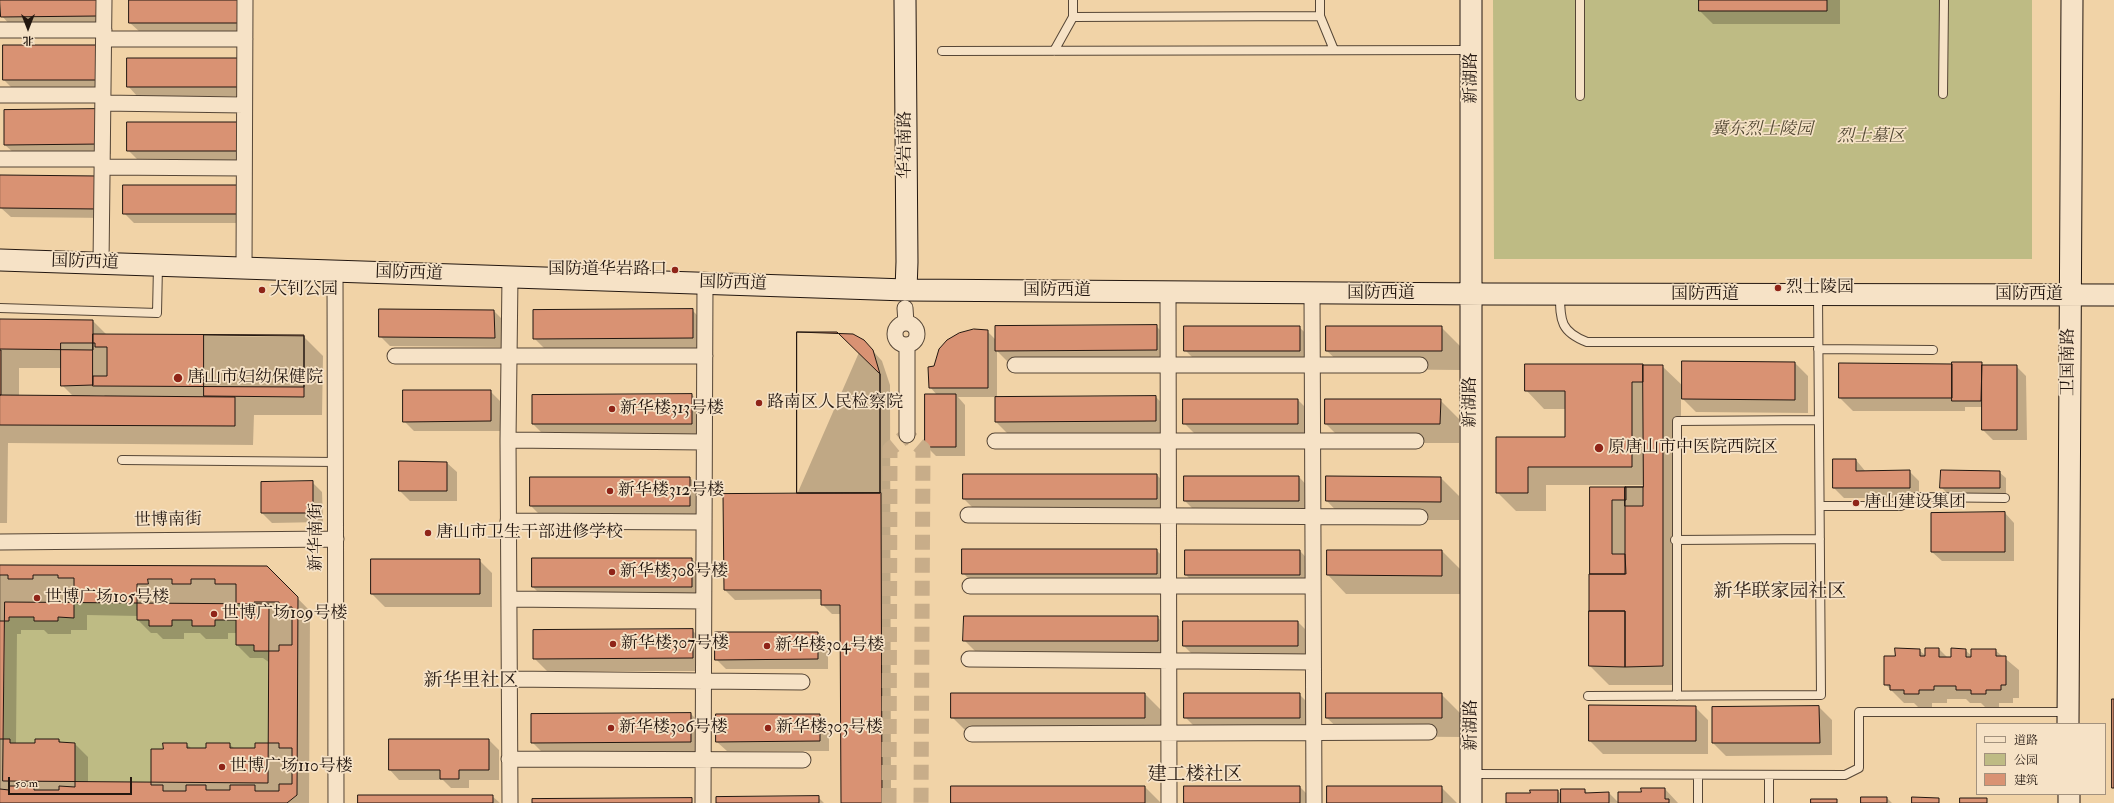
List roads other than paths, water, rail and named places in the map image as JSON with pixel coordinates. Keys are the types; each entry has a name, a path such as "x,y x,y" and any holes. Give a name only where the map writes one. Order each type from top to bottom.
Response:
{"street":[{"path":"101,264 104,0"},
{"path":"244,269 245,0"},
{"name":"华岩南路","path":"905,0 906,307"},
{"name":"新湖路","path":"1472,0 1472,803"},
{"name":"卫国南路","path":"2068,718 2072,0"},
{"path":"0,30 244,39"},
{"path":"0,95 244,105"},
{"path":"0,159 244,168"},
{"name":"国防西道","path":"0,260 705,284 906,307 1168,292 1818,296 2114,295"},
{"name":"新华南街","path":"336,272 336,803"},
{"path":"510,277 508,440 510,803"},
{"path":"703,803 705,284"},
{"path":"1168,292 1169,803"},
{"path":"1312,293 1314,803"},
{"path":"906,307 894,335 899,344 907,346 907,435"},
{"path":"395,356 705,356"},
{"path":"1015,365 1420,365"},
{"path":"508,440 704,442"},
{"path":"995,441 1416,442"},
{"path":"968,515 1420,517"},
{"path":"508,521 704,522"},
{"name":"世博南街","path":"0,542 336,539"},
{"path":"970,586 1313,586"},
{"path":"509,599 703,601"},
{"path":"969,659 1313,662"},
{"path":"509,679 802,682"},
{"path":"972,734 1429,732"},
{"path":"509,759 803,760"}],"lane":[{"path":"1054,51 1074,17 1074,0"},
{"path":"1320,0 1320,16 1334,50"},
{"path":"1580,0 1580,96"},
{"path":"1943,94 1944,0"},
{"path":"1074,17 1320,16"},
{"path":"942,51 1472,50"},
{"path":"0,308 157,313 158,266"},
{"path":"1560,295 1560,318 1564,327 1574,337 1587,342 1818,346 1932,350"},
{"path":"1588,696 1821,695 1818,296"},
{"path":"1677,696 1675,540 1677,421 1819,420"},
{"path":"122,460 336,462"},
{"path":"1820,506 1901,506 1916,497 2005,498"},
{"path":"1675,540 1820,539"},
{"path":"1472,774 1769,776 1845,775 1859,768 1860,712 2068,718"},
{"path":"1698,775 1698,803"},
{"path":"1769,776 1769,803"}],"tunnel":[{"path":"889,803 890,449 907,435 923,449 921,803"}],"place":[{"name":"国防道华岩路口","path":"675,270"},
{"name":"烈士陵园","path":"1778,288"},
{"name":"大钊公园","path":"262,290"},
{"name":"唐山市妇幼保健院","path":"178,378"},
{"name":"路南区人民检察院","path":"759,403"},
{"name":"新华楼313号楼","path":"612,409"},
{"name":"原唐山市中医院西院区","path":"1599,448"},
{"name":"新华楼312号楼","path":"610,491"},
{"name":"唐山建设集团","path":"1856,503"},
{"name":"唐山市卫生干部进修学校","path":"428,533"},
{"name":"新华楼308号楼","path":"612,572"},
{"name":"世博广场105号楼","path":"37,598"},
{"name":"世博广场109号楼","path":"214,614"},
{"name":"新华楼307号楼","path":"613,644"},
{"name":"新华楼304号楼","path":"767,646"},
{"name":"新华楼306号楼","path":"611,728"},
{"name":"新华楼303号楼","path":"768,728"},
{"name":"世博广场110号楼","path":"222,767"}],"district":[{"name":"新华联家园社区","path":"1780,593"},
{"name":"新华里社区","path":"471,682"},
{"name":"建工楼社区","path":"1195,776"}],"park label":[{"name":"冀东烈士陵园","path":"1762,130"},
{"name":"烈士墓区","path":"1871,137"}]}
